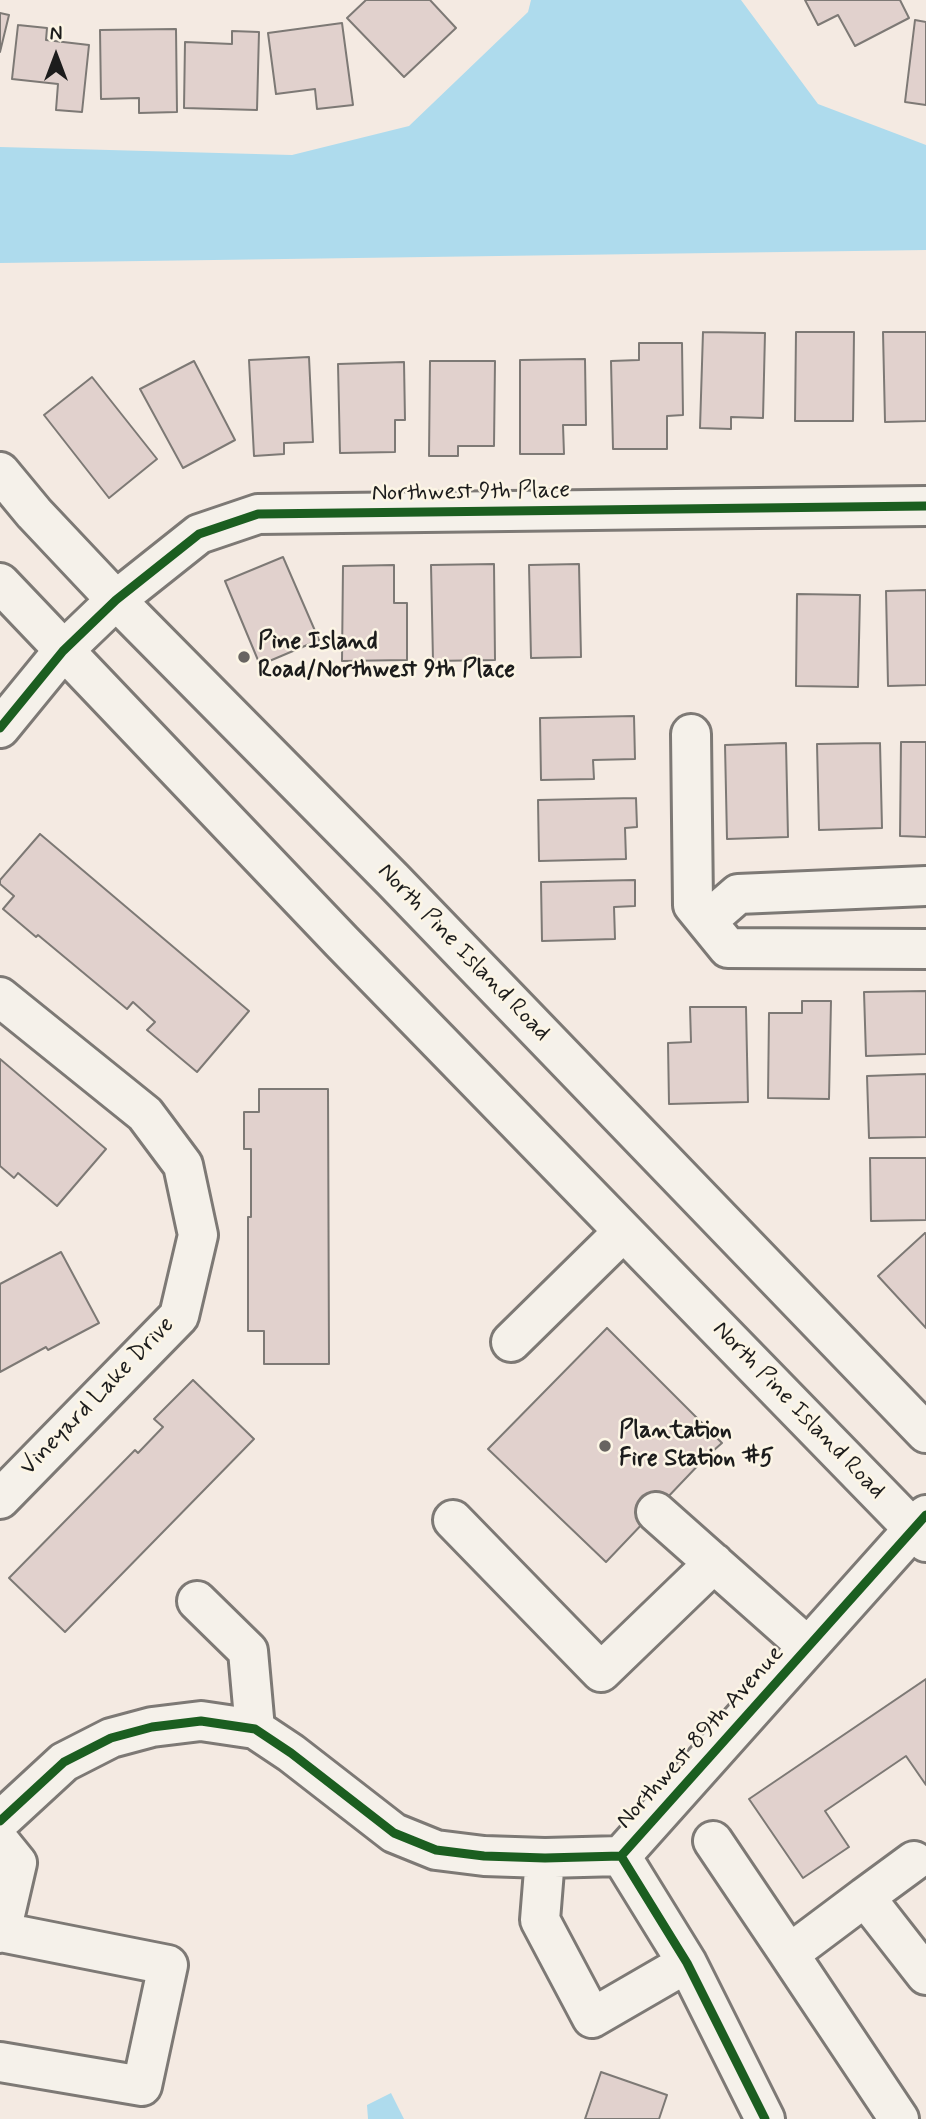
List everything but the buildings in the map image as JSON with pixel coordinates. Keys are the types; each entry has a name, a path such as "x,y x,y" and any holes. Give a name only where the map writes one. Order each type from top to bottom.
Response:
{"street":[{"name":"North Pine Island Road","path":"0,472 34,513 116,600 393,880 926,1433"},
{"name":"Northwest 9th Place","path":"0,728 62,651 116,600 199,534 258,514 926,506"},
{"name":"North Pine Island Road","path":"0,583 62,651 623,1232 921,1529"},
{"path":"691,734 693,905 728,948 926,949"},
{"path":"707,921 738,894 926,886"},
{"name":"Vineyard Lake Drive","path":"0,997 145,1114 183,1165 198,1235 179,1316 0,1499"},
{"path":"511,1342 623,1232"},
{"path":"656,1512 808,1647"},
{"path":"453,1520 601,1672 714,1563"},
{"name":"Northwest 89th Avenue","path":"765,2119 687,1963 621,1856 808,1647 921,1529"},
{"path":"197,1601 248,1651 255,1729"},
{"path":"0,1821 64,1762 111,1738 152,1727 201,1721 255,1729 291,1753 394,1833 436,1850 484,1856 545,1858 621,1856"},
{"path":"713,1841 899,2119"},
{"path":"0,1842 17,1863 1,1933 168,1965 142,2086 0,2062"},
{"path":"545,1858 540,1920 592,2018 687,1963"},
{"path":"789,1954 914,1861"},
{"path":"865,1897 926,1975"}],"water":[{"path":"531,0 741,0 818,104 926,145 926,250 0,263 0,147 292,155 409,126 528,12"},
{"path":"391,2093 404,2119 368,2119 367,2105"}],"cycle path":[{"path":"0,728 63,651 116,600 199,534 258,514 926,506"},
{"path":"765,2119 687,1963 621,1856 926,1515"},
{"path":"0,1821 64,1762 111,1738 152,1727 201,1721 255,1729 291,1753 394,1833 436,1850 484,1856 545,1858 621,1856"}],"place":[{"name":"Pine Island Road/Northwest 9th Place","path":"244,657"},
{"name":"Plantation Fire Station #5","path":"605,1446"}]}
